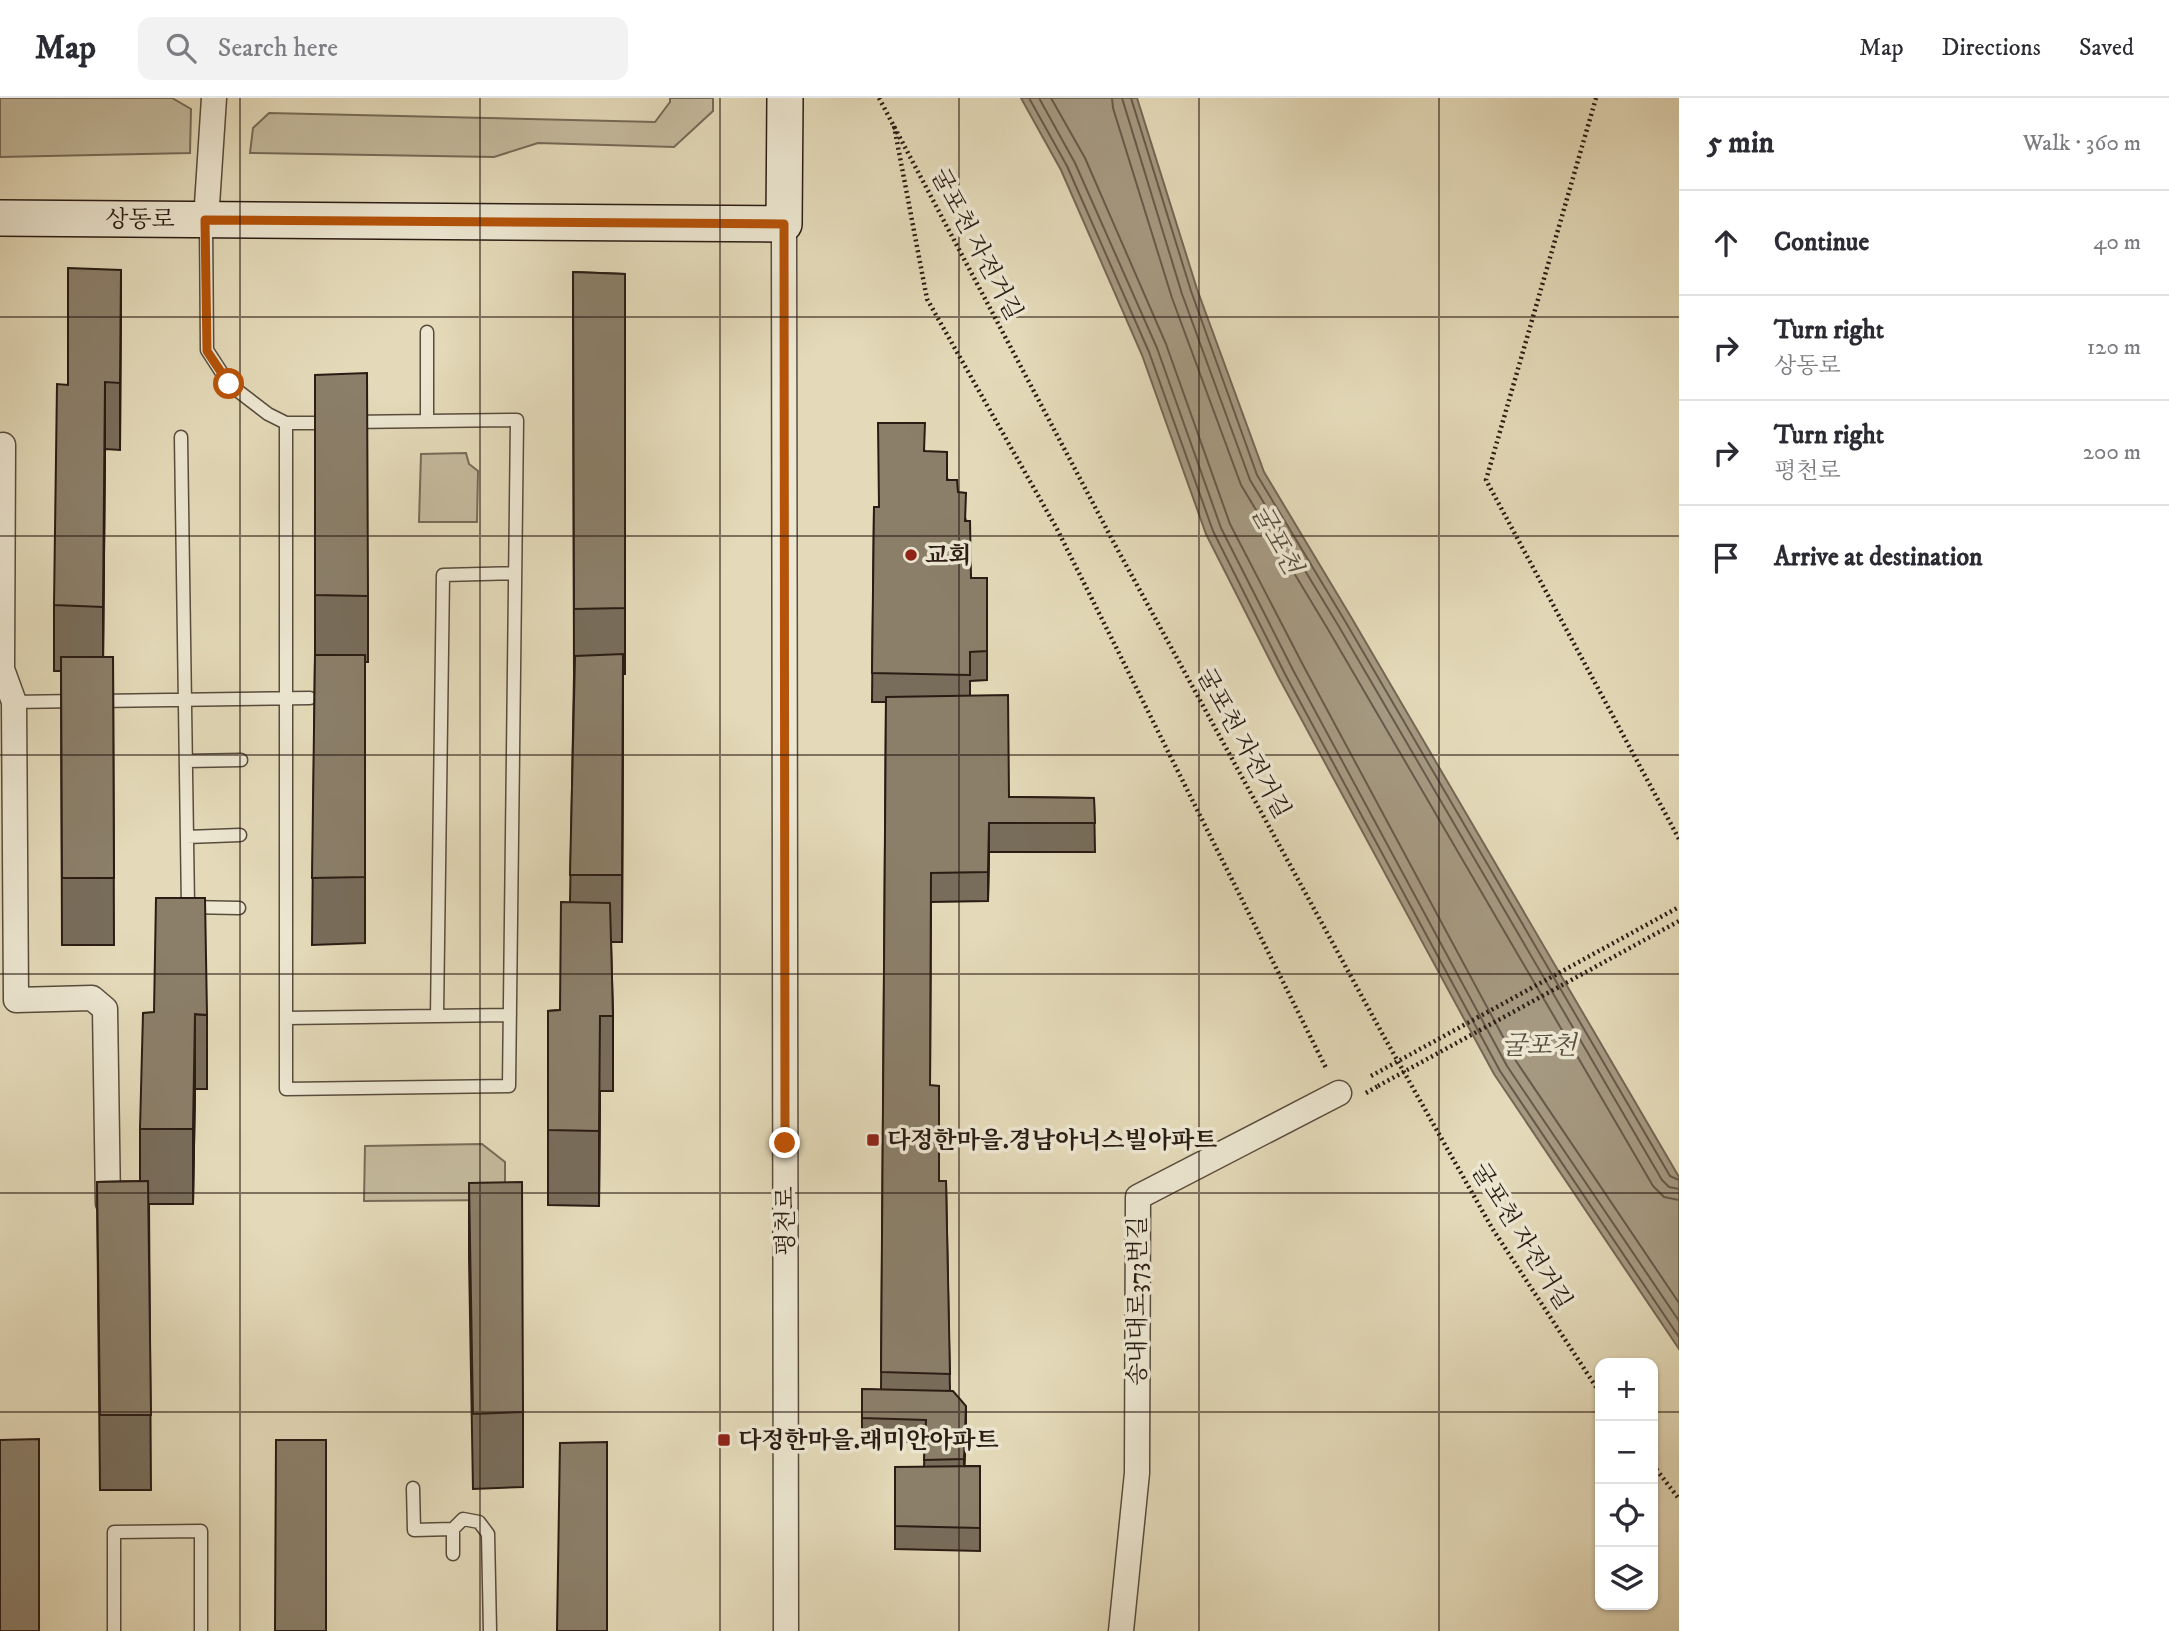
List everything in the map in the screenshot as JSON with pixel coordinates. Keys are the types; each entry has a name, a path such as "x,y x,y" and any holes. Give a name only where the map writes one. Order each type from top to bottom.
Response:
{"street":[{"path":"205,220 214,98"},
{"name":"평천로","path":"785,98 786,1631"},
{"name":"상동로","path":"0,219 784,224"},
{"path":"3,445 2,669 14,702 16,1000 92,998 104,1009 108,1203"},
{"name":"송내대로373번길","path":"1121,1631 1137,1473 1138,1197 1339,1093"}],"lane":[{"path":"205,220 207,351 229,384 268,414 286,424 517,419 509,1086 286,1090 286,424"},
{"path":"427,332 427,421"},
{"path":"180,437 188,907 239,908"},
{"path":"437,1016 443,575 515,573"},
{"path":"14,702 310,698"},
{"path":"186,761 241,760"},
{"path":"187,837 240,835"},
{"path":"286,1018 510,1015"},
{"path":"413,1489 414,1530 453,1530"},
{"path":"453,1554 453,1530 463,1519 479,1522 488,1534 490,1631"},
{"path":"114,1631 114,1532 188,1531 201,1531 201,1631"}],"path":[{"name":"굴포천 자전거길","path":"879,98 1121,555 1377,1023 1492,1228 1595,1385"},
{"path":"1596,98 1486,480 1679,839"},
{"path":"892,121 927,299 1057,529 1339,1093"},
{"path":"1371,1076 1679,907"},
{"path":"1378,1086 1679,920"},
{"path":"1658,1472 1679,1499"}],"shaded area":[{"path":"0,98 172,98 191,109 190,153 0,157"},
{"path":"670,98 713,98 713,111 674,147 538,143 494,157 250,153 253,128 269,113 655,122 670,102"},
{"path":"466,453 469,464 478,471 477,522 419,522 421,454"},
{"path":"482,1144 505,1162 505,1200 364,1201 365,1146"}],"water":[{"name":"굴포천","path":"1021,98 1137,98 1197,289 1264,472 1679,1177 1679,1349 1494,1074 1279,678 1206,534 1142,355 1061,170"}],"building":[{"path":"68,268 121,270 120,383 105,382 103,607 54,605 57,384 68,385"},
{"path":"573,272 625,274 625,608 574,609"},
{"path":"367,373 368,596 315,595 315,375"},
{"path":"878,423 925,423 924,451 947,452 947,480 957,480 958,492 966,493 965,521 970,521 971,578 987,578 987,651 970,652 970,675 872,673 874,507 879,507"},
{"path":"623,654 622,875 570,875 575,656"},
{"path":"315,655 365,655 365,877 312,878"},
{"path":"61,657 113,657 114,878 62,878"},
{"path":"1008,695 1009,797 1094,798 1095,823 989,823 988,872 931,873 930,1085 939,1086 939,1181 946,1181 950,1374 881,1372 886,697"},
{"path":"156,898 205,898 207,1015 195,1014 193,1129 140,1129 143,1013 154,1012"},
{"path":"561,902 610,903 613,1016 600,1016 599,1131 548,1130 548,1011 560,1010"},
{"path":"148,1181 151,1415 100,1415 97,1182"},
{"path":"522,1182 523,1412 473,1414 469,1183"},
{"path":"862,1389 953,1391 966,1406 964,1459 924,1460 926,1420 862,1418"},
{"path":"39,1439 39,1631 0,1631 0,1440"},
{"path":"276,1440 326,1440 326,1631 275,1631"},
{"path":"607,1442 607,1631 557,1631 560,1443"},
{"path":"980,1466 980,1528 895,1526 895,1467"}],"place":[{"name":"교회","path":"911,555"},
{"name":"다정한마을.경남아너스빌아파트","path":"873,1140"},
{"name":"다정한마을.래미안아파트","path":"724,1440"}],"route":[{"path":"229,384 207,351 205,220 784,224 785,1143"}]}
